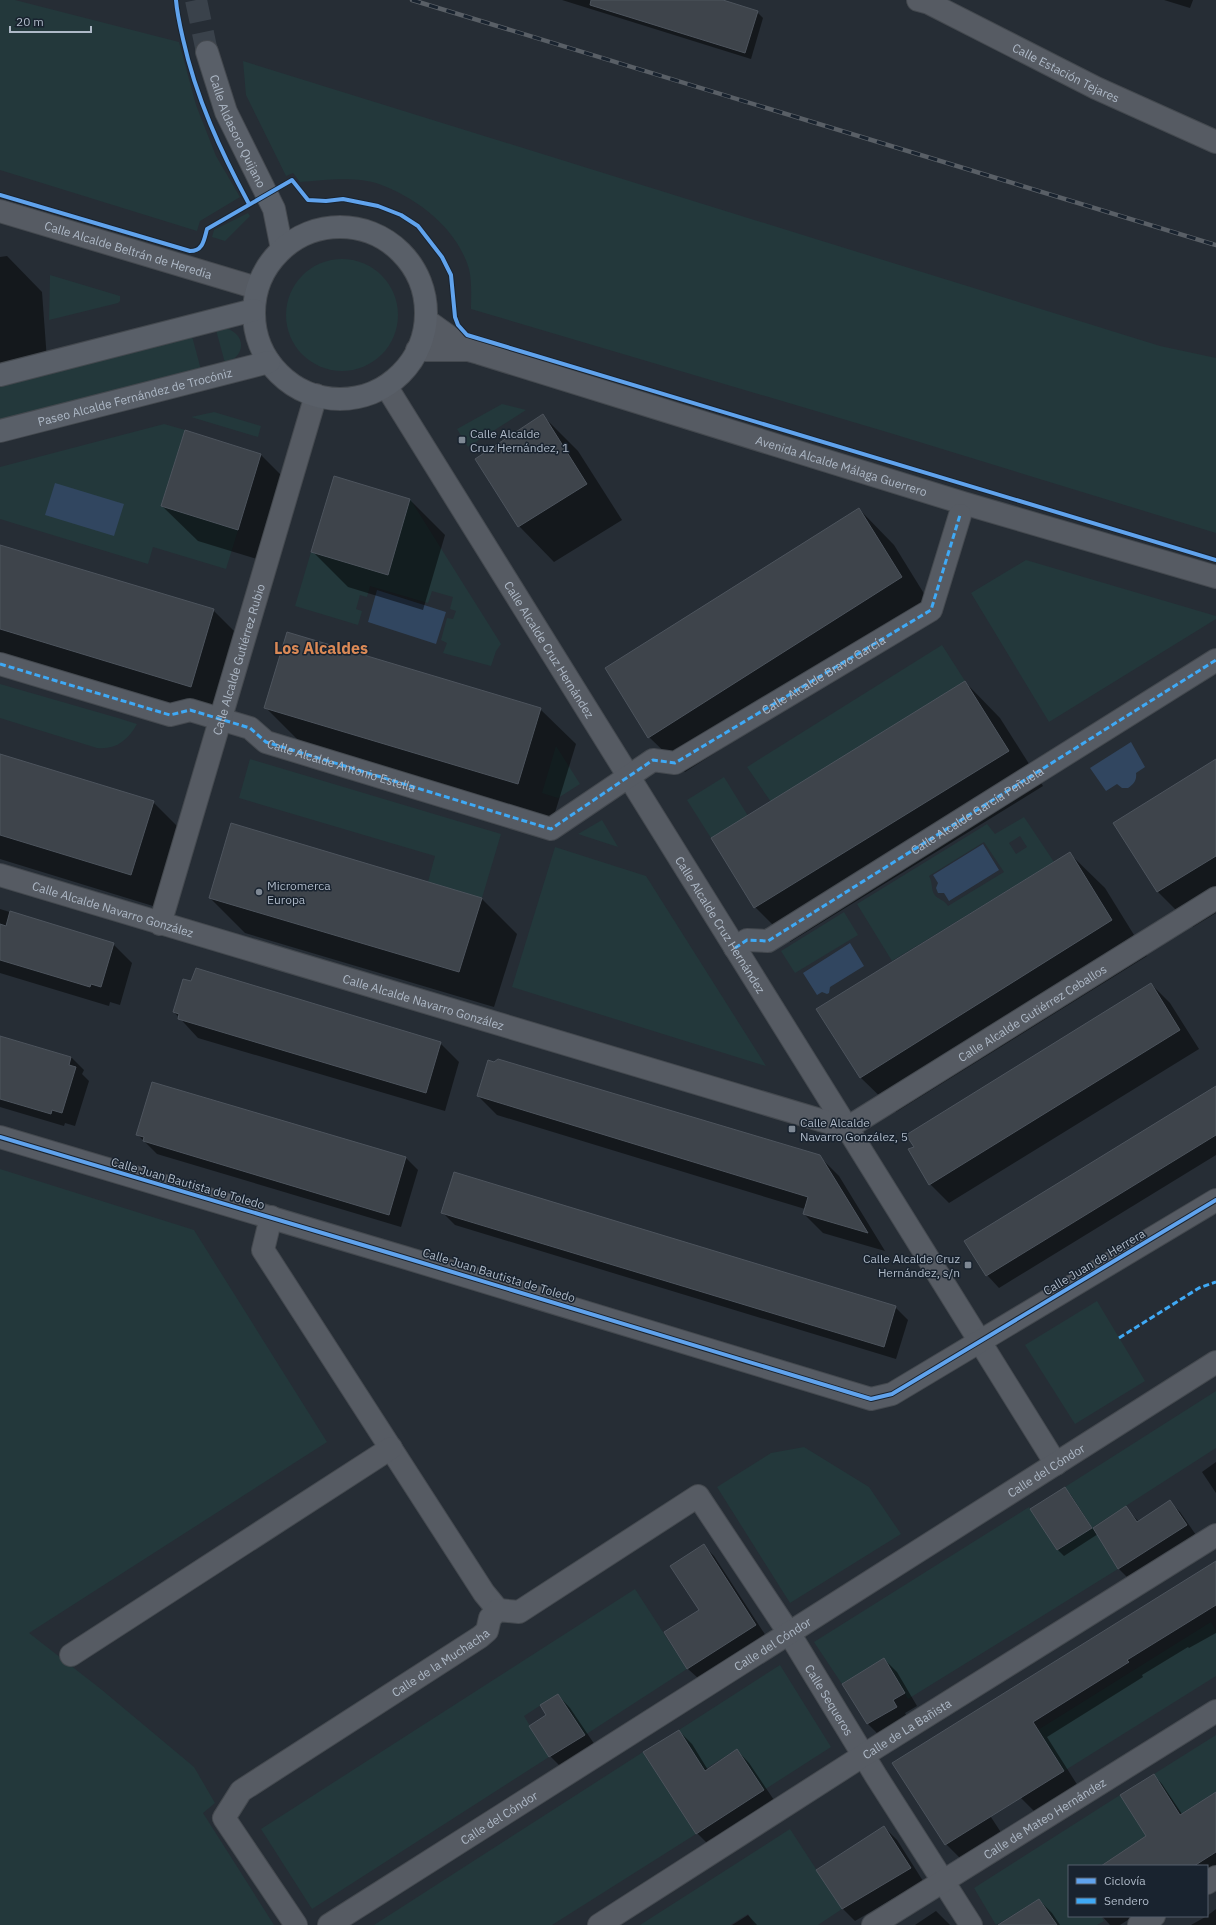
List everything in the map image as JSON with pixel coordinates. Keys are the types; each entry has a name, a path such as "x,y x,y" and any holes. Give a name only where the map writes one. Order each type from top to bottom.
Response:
{"main road":[{"name":"Calle Aldasoro Quijano","path":"207,52 226,112 274,209 282,249"},
{"name":"Calle Aldasoro Quijano","path":"274,209 307,233"},
{"path":"332,227 356,228 380,236 401,252 416,272 425,295 426,320 424,331 417,350 409,364 386,386 364,396 340,399 316,395 298,388 282,376 270,362 257,337 254,310 257,288 263,274 282,249 307,233 332,227"},
{"path":"0,375 254,310"},
{"name":"Paseo Alcalde Fernández de Trocóniz","path":"0,431 270,362"}],"street":[{"name":"Calle Estación Tejares","path":"918,0 929,3 1096,88 1216,142"},
{"name":"Calle Alcalde Beltrán de Heredia","path":"0,211 257,288"},
{"name":"Avenida Alcalde Málaga Guerrero","path":"426,320 468,350"},
{"name":"Avenida Alcalde Málaga Guerrero","path":"417,350 468,350 956,501 1216,577"},
{"name":"Calle Alcalde Cruz Hernández","path":"386,386 847,1128 982,1342 1056,1464"},
{"name":"Calle Alcalde Gutiérrez Rubio","path":"160,924 316,395"},
{"name":"Calle Alcalde Bravo García","path":"628,775 653,760 675,763 931,610 960,515"},
{"name":"Calle Alcalde García Peñuela","path":"735,948 747,940 768,941 1216,660"},
{"name":"Calle Alcalde Antonio Estella","path":"0,664 170,715 190,710 250,728 266,742 551,829 628,775"},
{"name":"Calle Alcalde Navarro González","path":"0,875 847,1128"},
{"name":"Calle Alcalde Gutiérrez Ceballos","path":"847,1128 1216,898"},
{"name":"Calle Juan Bautista de Toledo","path":"0,1137 271,1217 871,1399 892,1394 982,1342"},
{"name":"Calle Juan de Herrera","path":"982,1342 1216,1200"},
{"path":"271,1217 263,1250 484,1593 498,1610"},
{"name":"Calle del Cóndor","path":"329,1925 1216,1362"},
{"path":"71,1655 391,1448"},
{"name":"Calle Sequeros","path":"498,1610 518,1612 698,1496 789,1633 971,1925"},
{"name":"Calle de La Bañista","path":"599,1925 864,1755 1216,1535"},
{"name":"Calle de la Muchacha","path":"296,1925 224,1818 241,1791 488,1632 490,1618 498,1610"},
{"name":"Calle de Mateo Hernández","path":"873,1925 1216,1711"},
{"path":"1139,1925 1152,1917"}],"green space":[{"path":"0,0 15,0 179,42 196,105 216,156 240,197 200,221 197,231 0,170"},
{"path":"243,61 1160,346 1216,358 1216,533 890,433 471,309 470,274 463,254 455,240 445,228 434,216 421,206 393,190 379,184 361,180 340,179 300,182 293,173 286,176 246,95"},
{"path":"248,213 250,216 225,241 212,237 214,230"},
{"path":"342,259 363,263 382,275 394,294 398,315 394,336 382,355 363,367 342,371 321,367 302,355 290,336 286,315 290,294 302,275 321,263"},
{"path":"50,275 120,296 120,301 118,303 49,320"},
{"path":"225,328 237,335 241,346 237,356 225,363 216,330"},
{"path":"192,336 201,370 0,421 0,385"},
{"path":"502,404 526,410 468,447 457,429"},
{"path":"214,412 261,426 258,437 191,417"},
{"path":"164,424 185,430 161,506 238,530 226,569 153,547 148,564 0,519 0,467"},
{"path":"410,499 501,644 496,651 491,666 443,653 447,643 441,640 447,618 453,619 456,611 450,609 453,597 432,591 428,603 370,586 367,597 360,595 356,609 362,611 358,625 295,606 311,552 388,575"},
{"path":"1026,560 1216,616 1216,619 1049,722 971,593"},
{"path":"942,645 965,681 771,802 747,767"},
{"path":"0,684 137,724 130,735 116,746 97,748 0,718"},
{"path":"556,746 580,784 558,798 542,793"},
{"path":"250,759 501,834 482,898 428,882 435,856 239,798"},
{"path":"724,777 748,816 711,838 687,800"},
{"path":"1024,817 1054,862 892,961 857,904 987,824 995,834","holes":["1020,836 1027,847 1016,854 1009,843","984,842 1004,872 948,906 934,894 929,876"]},
{"path":"602,820 618,847 578,834"},
{"path":"555,847 646,876 766,1066 512,987"},
{"path":"844,912 858,935 795,973 781,951"},
{"path":"0,1169 194,1230 327,1442 29,1633 102,1690 194,1767 215,1803 203,1813 274,1925 0,1925"},
{"path":"1097,1301 1145,1381 1075,1424 1025,1345"},
{"path":"1216,1391 1216,1448 1093,1527 1118,1569 908,1699 884,1658 842,1684 814,1642 1029,1507 1057,1550 1091,1528 1065,1487"},
{"path":"804,1447 869,1487 901,1534 790,1603 717,1487 771,1453"},
{"path":"635,1589 687,1669 585,1735 558,1694 524,1716 549,1757 312,1909 261,1829"},
{"path":"1211,1622 1216,1631 1216,1676 1064,1771 1038,1730"},
{"path":"780,1665 831,1747 764,1790 737,1749 704,1770 679,1730"},
{"path":"1216,1735 1216,1792 1181,1814 1154,1774"},
{"path":"643,1752 696,1834 552,1925 374,1925"},
{"path":"1120,1795 1146,1836 1102,1865 1068,1865 1068,1917 1102,1917 1104,1921 1097,1925 1057,1925 1039,1899 996,1925 974,1888"},
{"path":"790,1829 842,1909 818,1925 754,1925 748,1914 730,1925 640,1925"}],"water":[{"path":"55,483 124,504 114,536 45,515"},
{"path":"377,590 446,612 436,644 368,622"},
{"path":"1131,742 1145,767 1136,773 1135,782 1128,788 1122,788 1117,784 1106,791 1090,768"},
{"path":"983,844 999,870 949,901 944,893 938,893 936,888 938,883 933,875"},
{"path":"850,943 864,966 830,987 829,993 827,994 822,992 817,995 803,973"}],"building":[{"path":"591,0 723,0 758,11 745,53 590,5"},
{"path":"543,414 587,484 518,527 475,459"},
{"path":"185,430 261,454 238,530 161,506"},
{"path":"334,476 410,499 388,575 311,552"},
{"path":"859,508 902,577 648,738 605,668"},
{"path":"0,545 214,609 191,687 0,629"},
{"path":"287,632 541,708 518,784 264,708"},
{"path":"965,681 1009,751 754,908 711,838"},
{"path":"0,754 154,801 131,875 0,835"},
{"path":"1216,759 1216,856 1157,892 1113,823"},
{"path":"231,823 482,898 459,972 209,898"},
{"path":"1070,852 1112,920 860,1078 816,1009"},
{"path":"10,911 114,943 101,987 91,984 90,987 0,960 0,924 6,926"},
{"path":"196,968 441,1042 426,1093 178,1019 179,1014 173,1012 183,979 191,981"},
{"path":"1151,983 1180,1030 929,1185 908,1149 914,1147 906,1135"},
{"path":"0,1036 71,1057 69,1065 76,1067 62,1113 52,1110 51,1114 0,1099"},
{"path":"498,1059 820,1155 868,1233 803,1214 808,1197 477,1096 488,1060 494,1062"},
{"path":"152,1082 406,1157 389,1215 143,1141 144,1137 136,1135"},
{"path":"1216,1086 1216,1135 986,1276 964,1241"},
{"path":"454,1172 896,1306 884,1347 441,1213"},
{"path":"1065,1487 1092,1528 1057,1550 1030,1509"},
{"path":"1170,1500 1187,1525 1118,1569 1093,1528 1126,1506 1137,1522"},
{"path":"704,1544 756,1625 687,1669 664,1632 699,1610 670,1566"},
{"path":"1216,1561 1216,1605 1127,1660 1129,1662 1033,1722 1064,1771 945,1845 892,1763"},
{"path":"884,1658 905,1693 893,1700 897,1707 867,1724 842,1684"},
{"path":"558,1694 585,1735 549,1757 529,1726 546,1715 540,1705"},
{"path":"679,1730 705,1771 737,1749 764,1790 696,1834 643,1752"},
{"path":"1154,1774 1180,1815 1216,1792 1216,1852 1196,1865 1102,1865 1146,1836 1120,1795"},
{"path":"884,1826 911,1868 842,1909 816,1870"},
{"path":"1039,1899 1057,1925 998,1925"}],"tunnel":[{"path":"196,0 207,52"}],"railway":[{"path":"412,0 1216,245"}],"marked path":[{"path":"0,664 170,715 190,710 250,728 266,742 551,829 653,760 675,763 931,610 960,515"},
{"path":"735,948 747,940 768,941 1216,660"},
{"path":"1119,1338 1199,1288 1216,1282"}],"cycle path":[{"path":"176,0 188,61 202,103 219,144 249,204"},
{"path":"0,195 194,251 198,249 204,241 207,229 292,180 308,200 326,201 343,199 378,206 401,215 418,226 442,257 451,275 455,317 458,325 467,335 1216,560"},
{"path":"0,1137 871,1399 892,1394 1216,1200"}],"place":[{"name":"Calle Alcalde Cruz Hernández, 1","path":"462,440"},
{"name":"Micromerca Europa","path":"259,892"},
{"name":"Calle Alcalde Navarro González, 5","path":"792,1129"},
{"name":"Calle Alcalde Cruz Hernández, s/n","path":"968,1265"}],"district":[{"name":"Los Alcaldes","path":"321,648"}]}
